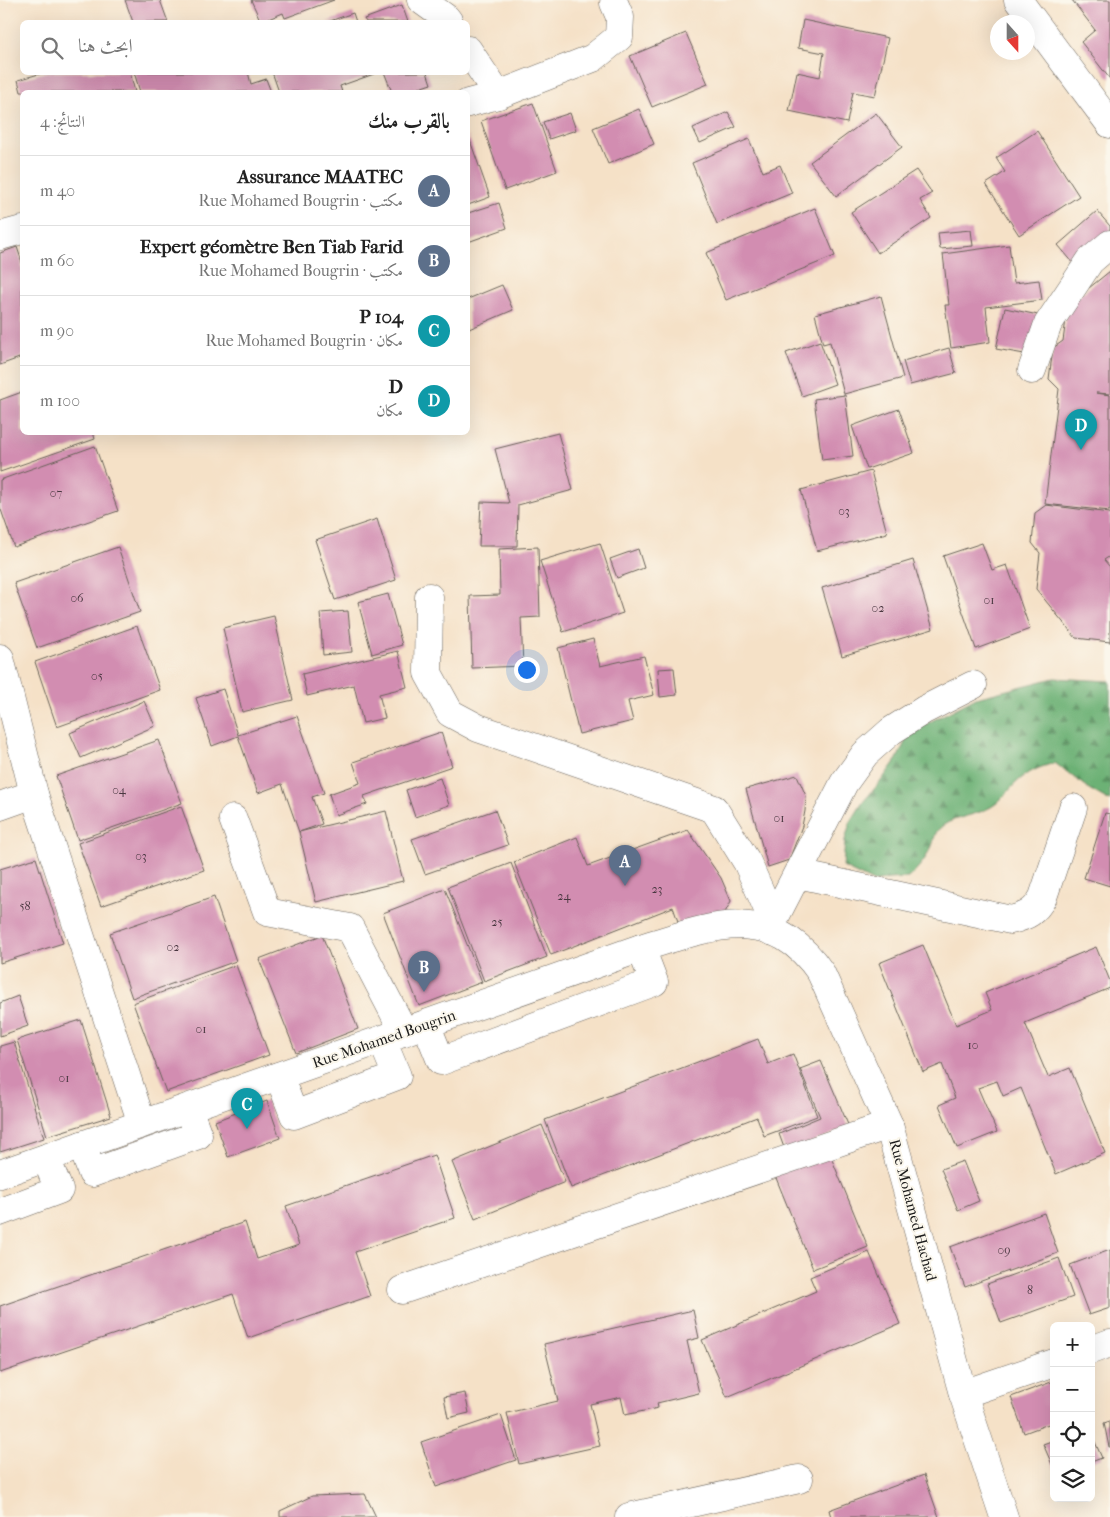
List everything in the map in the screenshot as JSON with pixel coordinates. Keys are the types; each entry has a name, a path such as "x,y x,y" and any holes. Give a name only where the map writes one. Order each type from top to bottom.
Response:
{"street":[{"path":"421,0 448,20"},
{"path":"1018,0 1110,124"},
{"path":"470,102 498,95 593,58 620,37 620,17 614,2"},
{"path":"470,53 498,95"},
{"path":"0,236 20,231"},
{"path":"1032,370 1048,324 1090,261 1110,244"},
{"path":"429,598 428,673 450,713 478,728 714,810 747,862 772,926"},
{"path":"0,658 34,794 142,1124"},
{"path":"772,926 844,783 865,754 891,731 924,710 973,685"},
{"path":"0,806 34,794"},
{"path":"798,874 1011,920 1031,913 1043,897 1072,808"},
{"path":"234,819 268,912 350,928 404,1032 441,1061 654,982 641,948"},
{"name":"Rue Mohamed Bougrin","path":"0,1174 641,948 714,926 734,924 772,926"},
{"name":"Rue Mohamed Hachad","path":"772,926 805,953 820,973 889,1125 963,1394 1004,1517"},
{"path":"279,1076 294,1115 397,1076 404,1032"},
{"path":"82,1145 92,1174 198,1135 188,1108"},
{"path":"402,1290 889,1125"},
{"path":"0,1212 59,1190 46,1158"},
{"path":"1095,1349 1110,1344"},
{"path":"963,1394 1050,1364"},
{"path":"629,1517 799,1479"}],"green space":[{"path":"1054,678 1110,681 1110,801 1089,789 1055,763 1038,768 1024,776 991,807 948,822 937,832 924,860 908,878 873,882 843,867 845,840 850,823 863,802 897,759 906,740 924,725 976,698"}],"building":[{"path":"125,0 160,0 167,20 132,20"},
{"path":"251,0 334,0 285,18 283,13 266,20 260,20"},
{"path":"1072,0 1110,0 1110,79 1081,42 1095,30"},
{"path":"402,5 407,20 365,20"},
{"path":"353,13 355,20 333,20"},
{"path":"803,20 888,38 875,96 853,92 847,123 789,111 797,72 820,77 824,53 798,48"},
{"path":"686,33 708,84 652,107 630,56"},
{"path":"36,75 131,75 134,90 20,90 18,80"},
{"path":"135,75 249,75 251,84 266,79 270,90 139,90"},
{"path":"273,75 371,75 340,86 341,90 278,90"},
{"path":"385,75 428,75 431,84 413,90 391,90"},
{"path":"533,103 557,171 505,190 481,121"},
{"path":"639,109 654,144 608,164 593,128"},
{"path":"728,112 736,127 700,143 693,128"},
{"path":"570,113 576,130 549,139 543,122"},
{"path":"876,113 902,147 836,196 810,162"},
{"path":"1037,131 1079,196 1019,235 986,184 1005,172 996,158"},
{"path":"749,139 763,172 780,165 792,193 717,224 692,163"},
{"path":"470,141 490,197 470,204"},
{"path":"916,170 932,193 920,200 931,218 878,253 851,212"},
{"path":"499,203 507,228 470,241 470,212"},
{"path":"815,208 835,256 726,300 706,253"},
{"path":"1097,211 1110,226 1110,234 1075,265 1058,245"},
{"path":"971,230 973,246 940,249 938,233"},
{"path":"1009,245 1014,283 1039,280 1042,300 986,307 990,342 951,348 945,305 949,305 943,254"},
{"path":"17,247 20,256 20,358 0,365 0,253"},
{"path":"1110,271 1110,394 1096,393 1110,395 1110,511 1045,504 1059,389 1049,379 1053,348 1063,341 1068,305"},
{"path":"502,285 513,310 470,329 470,298"},
{"path":"881,296 903,378 844,394 830,342 823,344 815,314"},
{"path":"1005,308 1038,315 1030,355 996,349"},
{"path":"820,341 835,384 802,396 786,353"},
{"path":"949,348 956,373 910,385 903,361"},
{"path":"20,393 20,435 94,435 95,439 0,472 0,400"},
{"path":"845,395 853,456 822,460 814,399"},
{"path":"899,409 914,453 867,469 852,426"},
{"path":"558,433 573,490 518,505 517,546 479,546 481,502 509,503 495,449"},
{"path":"95,446 118,511 14,547 0,507 0,480"},
{"path":"871,471 887,533 817,551 801,490"},
{"path":"1046,505 1110,513 1110,556 1104,560 1110,567 1110,642 1076,638 1036,589 1040,553 1032,543 1035,513"},
{"path":"377,519 396,580 335,600 315,540"},
{"path":"600,543 623,613 563,632 540,561"},
{"path":"982,543 992,570 1007,565 1030,629 976,649 943,556"},
{"path":"118,547 140,612 37,648 14,583"},
{"path":"538,547 540,617 521,618 523,666 472,668 470,596 500,595 499,549"},
{"path":"638,549 644,568 617,578 610,559"},
{"path":"913,560 933,629 842,656 822,588"},
{"path":"388,594 402,645 372,654 358,602"},
{"path":"348,611 352,652 323,655 320,613"},
{"path":"274,616 293,700 242,712 223,628"},
{"path":"137,626 160,690 57,727 35,662"},
{"path":"593,639 600,666 644,656 654,695 628,701 633,721 579,734 558,648"},
{"path":"398,651 407,687 379,694 385,718 363,723 354,685 307,696 302,674"},
{"path":"674,668 677,695 660,697 658,669"},
{"path":"223,689 238,735 297,716 324,793 312,797 322,824 299,832 282,784 258,793 238,736 212,746 196,698"},
{"path":"144,701 155,726 81,758 70,733"},
{"path":"441,732 452,766 364,796 367,804 336,815 329,794 360,783 353,762"},
{"path":"159,740 182,803 78,840 56,776"},
{"path":"797,775 806,796 802,826 789,860 768,867 746,789"},
{"path":"440,778 449,805 415,817 406,790"},
{"path":"181,806 204,870 101,906 78,843"},
{"path":"495,810 508,845 425,874 412,839"},
{"path":"386,811 403,881 316,902 299,832"},
{"path":"1105,813 1110,814 1110,886 1084,878"},
{"path":"688,830 721,878 731,901 719,924 683,936 673,907 551,955 514,862 577,837 588,866"},
{"path":"36,858 63,943 0,963 0,869"},
{"path":"511,863 547,957 484,981 448,887"},
{"path":"445,889 482,982 419,1006 383,913"},
{"path":"214,897 236,961 132,998 110,933"},
{"path":"322,935 358,1029 296,1053 259,959"},
{"path":"923,945 956,1025 992,1010 985,993 1096,947 1110,981 1110,988 1025,1023 1048,1077 1070,1068 1105,1153 1056,1174 1021,1088 1003,1096 997,1081 978,1088 997,1132 957,1148 939,1105 955,1098 942,1064 923,1072 879,963"},
{"path":"236,965 269,1055 166,1092 133,1003"},
{"path":"18,996 28,1026 0,1036 0,1003"},
{"path":"81,1020 111,1116 47,1136 17,1040"},
{"path":"758,1039 768,1064 793,1054 817,1116 764,1136 757,1117 571,1188 545,1120"},
{"path":"14,1042 44,1138 0,1152 0,1046"},
{"path":"821,1061 849,1127 786,1153 779,1134 820,1117 800,1069"},
{"path":"267,1101 280,1138 228,1157 215,1121"},
{"path":"542,1125 565,1182 475,1219 452,1162"},
{"path":"828,1150 868,1247 813,1269 774,1173"},
{"path":"434,1155 455,1218 355,1252 370,1296 248,1338 233,1294 0,1373 0,1306 245,1222 257,1259 299,1245 286,1206"},
{"path":"963,1161 979,1201 958,1210 941,1169"},
{"path":"1044,1213 1058,1253 965,1287 950,1247"},
{"path":"1110,1250 1110,1308 1089,1315 1070,1265"},
{"path":"869,1252 900,1324 727,1397 702,1340 816,1291 810,1277"},
{"path":"1059,1258 1073,1297 1001,1323 987,1284"},
{"path":"693,1310 699,1338 687,1341 699,1393 657,1403 658,1408 625,1415 621,1397 590,1404 600,1446 519,1464 507,1413 558,1401 544,1344"},
{"path":"1050,1382 1050,1423 1024,1433 1011,1397"},
{"path":"465,1393 469,1413 448,1418 444,1397"},
{"path":"501,1415 516,1460 436,1487 421,1442"},
{"path":"1110,1421 1110,1447 1109,1447 1104,1423"},
{"path":"1050,1441 1050,1460 1043,1444"},
{"path":"1095,1442 1102,1458 1095,1461"},
{"path":"924,1475 939,1517 831,1517 829,1510"},
{"path":"365,1494 376,1517 280,1517 280,1511 312,1496"}],"place":[{"name":"D","path":"1081,450"},
{"name":"Assurance MAATEC","path":"625,886"},
{"name":"Expert géomètre Ben Tiab Farid","path":"424,992"},
{"name":"P 104","path":"247,1129"}]}
